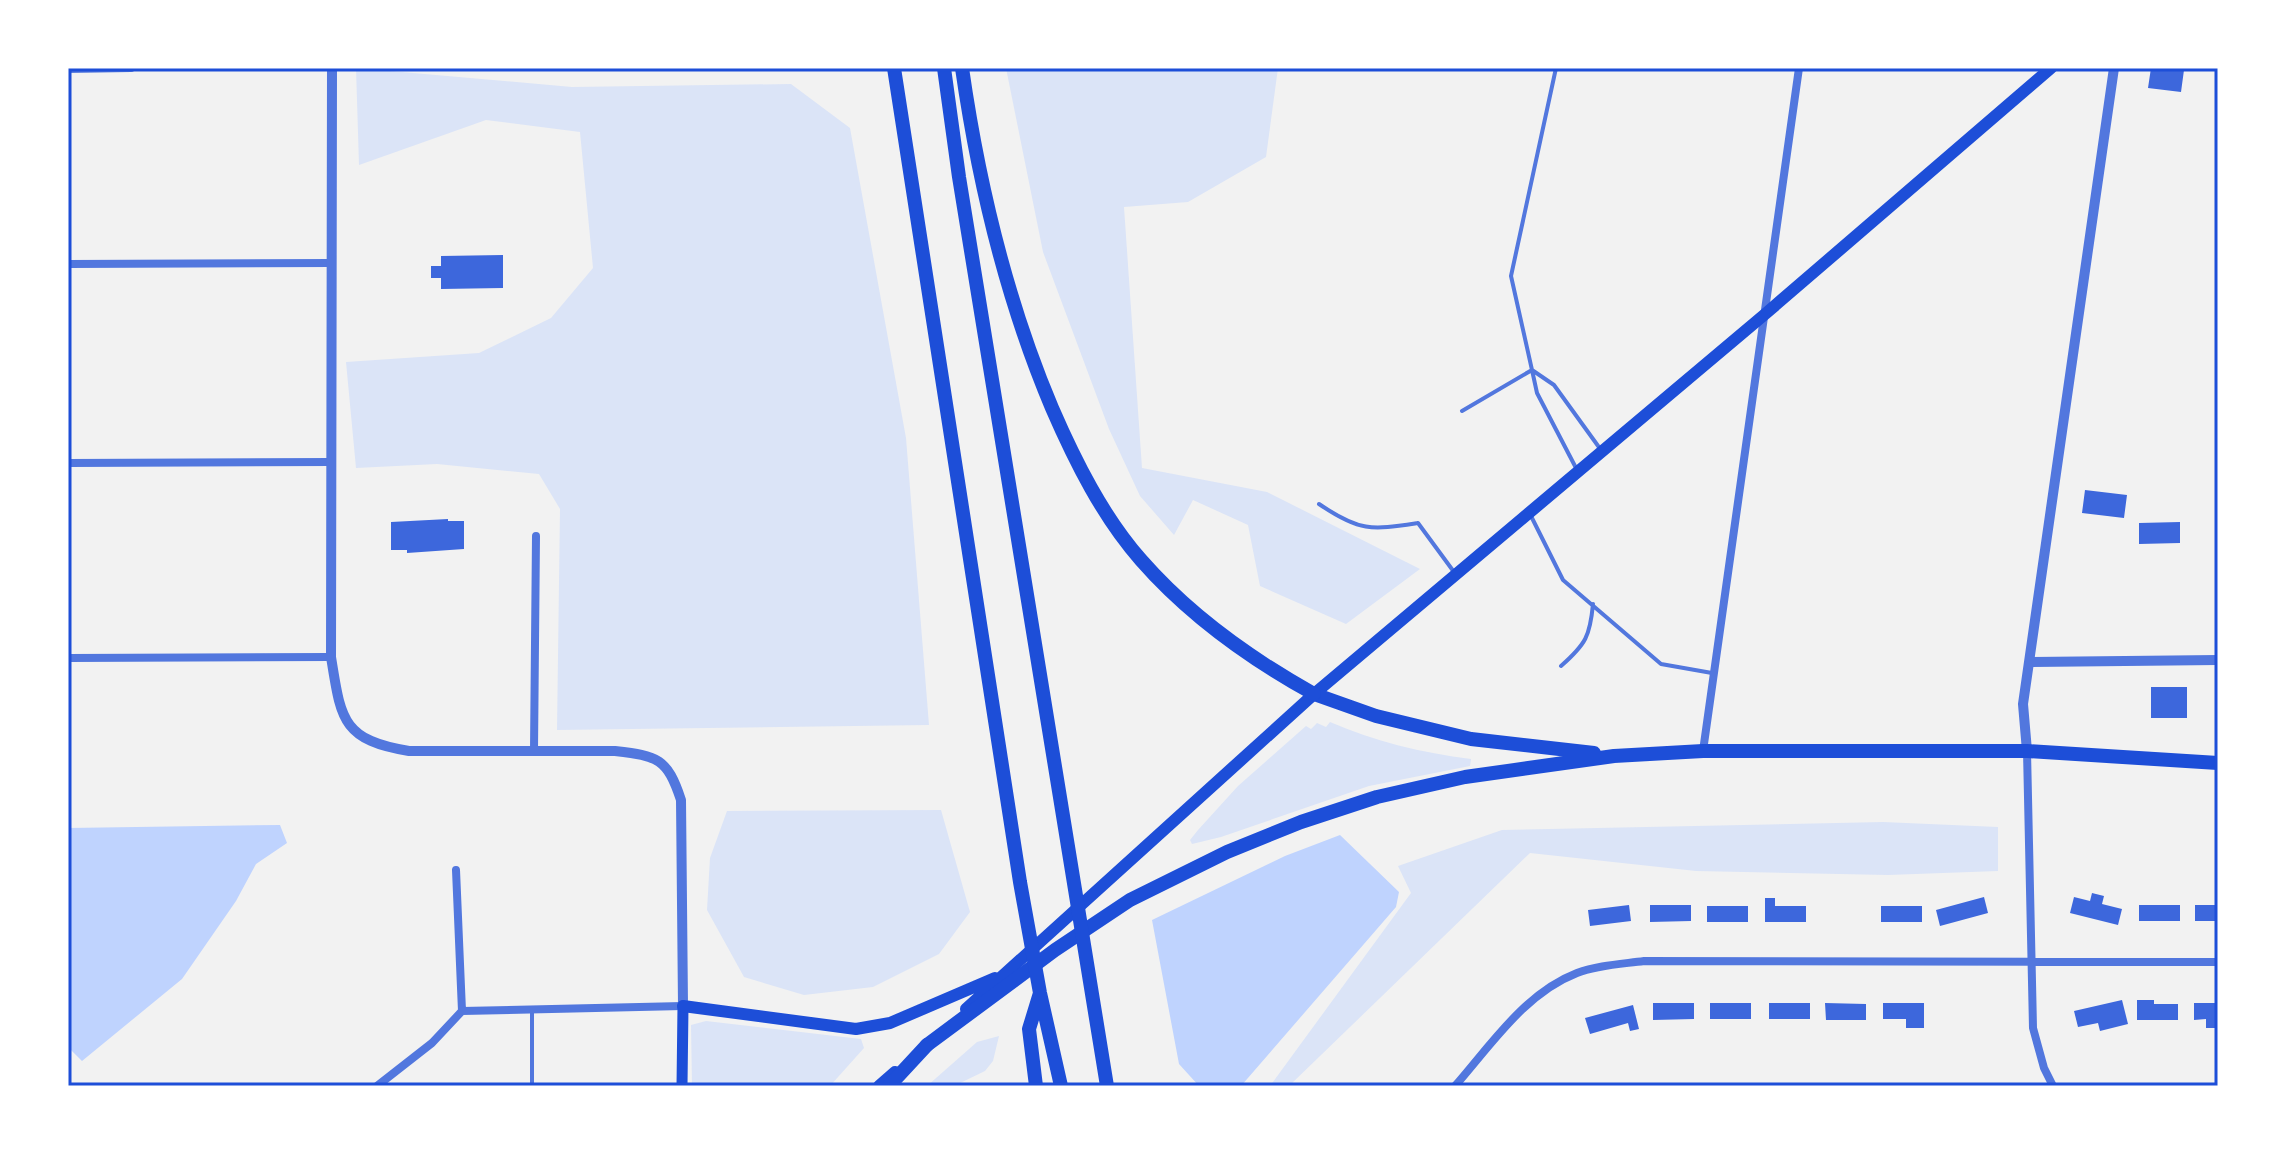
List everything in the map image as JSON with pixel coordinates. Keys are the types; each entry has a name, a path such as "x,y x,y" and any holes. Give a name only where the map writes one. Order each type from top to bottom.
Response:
{"highway":[{"path":"894,68 1020,882 1061,1086"},
{"path":"944,68 1066,849 1107,1086"},
{"path":"962,68 984,199 1009,292 1044,388 1086,479 1139,558 1188,608 1264,665 1314,694 1376,716 1471,739 1614,756"},
{"path":"889,1086 927,1045 1055,950 1130,900 1227,852 1377,797 1450,780 1614,756 1703,751 2027,751 2218,763"},
{"path":"1036,1086 1029,1029 1040,993"}],"main road":[{"path":"879,1086 1314,694 1603,452 2051,68"},
{"path":"682,1086 683,1006 856,1029 890,1023 1005,973"}],"street":[{"path":"68,69 131,68"},
{"path":"332,68 331,657 346,722 366,740 409,751 534,750 643,754 662,762 672,775 681,800 683,1006 462,1011"},
{"path":"1703,751 1799,68"},
{"path":"2053,1086 2044,1068 2033,1028 2029,962 2027,751 2023,704 2114,68"},
{"path":"68,264 332,263"},
{"path":"68,463 332,462"},
{"path":"534,750 536,536"},
{"path":"68,658 331,657"},
{"path":"2030,662 2218,660"},
{"path":"377,1086 432,1043 462,1011 456,870"},
{"path":"1455,1086 1527,1003 1576,973 1612,965 1644,961 2218,962"}],"lane":[{"path":"1556,68 1511,276 1537,393 1578,472"},
{"path":"1462,411 1532,370"},
{"path":"1532,370 1554,385 1603,452"},
{"path":"1319,504 1345,522 1376,529 1418,523 1456,574"},
{"path":"1529,513 1563,580 1661,664 1714,674"},
{"path":"1561,666 1579,650 1590,633 1593,604"},
{"path":"532,1011 532,1086"}],"shaded area":[{"path":"356,68 572,87 791,84 850,128 906,438 929,725 557,730 560,509 539,474 437,464 356,468 346,362 479,353 551,318 593,268 580,132 486,120 359,165"},
{"path":"1006,68 1278,68 1266,157 1188,202 1124,207 1142,468 1267,492 1420,569 1346,624 1260,586 1248,525 1193,500 1174,535 1140,496 1109,429 1043,252"},
{"path":"1330,722 1399,745 1471,759 1470,766 1369,786 1192,844 1190,840 1238,786 1306,726 1311,729 1317,723 1326,727"},
{"path":"941,810 970,912 939,954 873,987 804,995 744,977 707,910 710,858 727,811"},
{"path":"1883,822 1998,827 1998,871 1888,875 1696,871 1530,853 1289,1086 1270,1086 1411,893 1398,866 1502,830"},
{"path":"706,1021 861,1039 864,1048 830,1086 692,1086 691,1025"},
{"path":"999,1036 993,1061 985,1071 954,1086 927,1086 977,1042"}],"water":[{"path":"280,825 287,843 256,864 236,901 182,979 82,1061 68,1047 68,828"},
{"path":"1340,835 1399,892 1396,907 1241,1086 1199,1086 1179,1064 1152,920 1285,856"}],"building":[{"path":"2151,68 2184,70 2181,92 2148,88"},
{"path":"503,255 503,288 441,289 441,278 431,278 431,266 441,266 441,256"},
{"path":"2085,490 2127,495 2124,518 2082,513"},
{"path":"464,521 464,549 407,553 407,550 391,550 391,522"},
{"path":"2180,522 2180,543 2139,544 2139,523"},
{"path":"2151,687 2187,687 2187,718 2151,718"},
{"path":"2092,893 2104,896 2102,904 2122,909 2118,925 2070,913 2074,897 2090,901"},
{"path":"1984,897 1988,913 1940,926 1936,910"},
{"path":"1765,898 1775,898 1775,906 1806,906 1806,922 1765,922"},
{"path":"1629,905 1631,921 1590,926 1588,910"},
{"path":"1650,905 1691,905 1691,921 1650,922"},
{"path":"2139,905 2180,905 2180,921 2139,921"},
{"path":"2195,905 2218,905 2218,921 2195,921"},
{"path":"1707,906 1748,906 1748,922 1707,922"},
{"path":"1881,906 1922,906 1922,922 1881,922"},
{"path":"2122,1000 2128,1024 2100,1031 2098,1023 2078,1027 2074,1011"},
{"path":"2137,1000 2178,1004 2178,1020 2137,1020"},
{"path":"1653,1003 1694,1003 1694,1019 1653,1020"},
{"path":"1710,1003 1751,1003 1751,1019 1710,1019"},
{"path":"1769,1003 1810,1003 1810,1019 1769,1019"},
{"path":"1825,1003 1866,1004 1866,1020 1826,1020"},
{"path":"1883,1003 1924,1003 1924,1028 1906,1028 1906,1019 1883,1019"},
{"path":"2194,1003 2218,1003 2218,1028 2206,1028 2206,1019 2194,1020"},
{"path":"1633,1005 1639,1029 1630,1031 1628,1023 1590,1034 1585,1018"}]}
